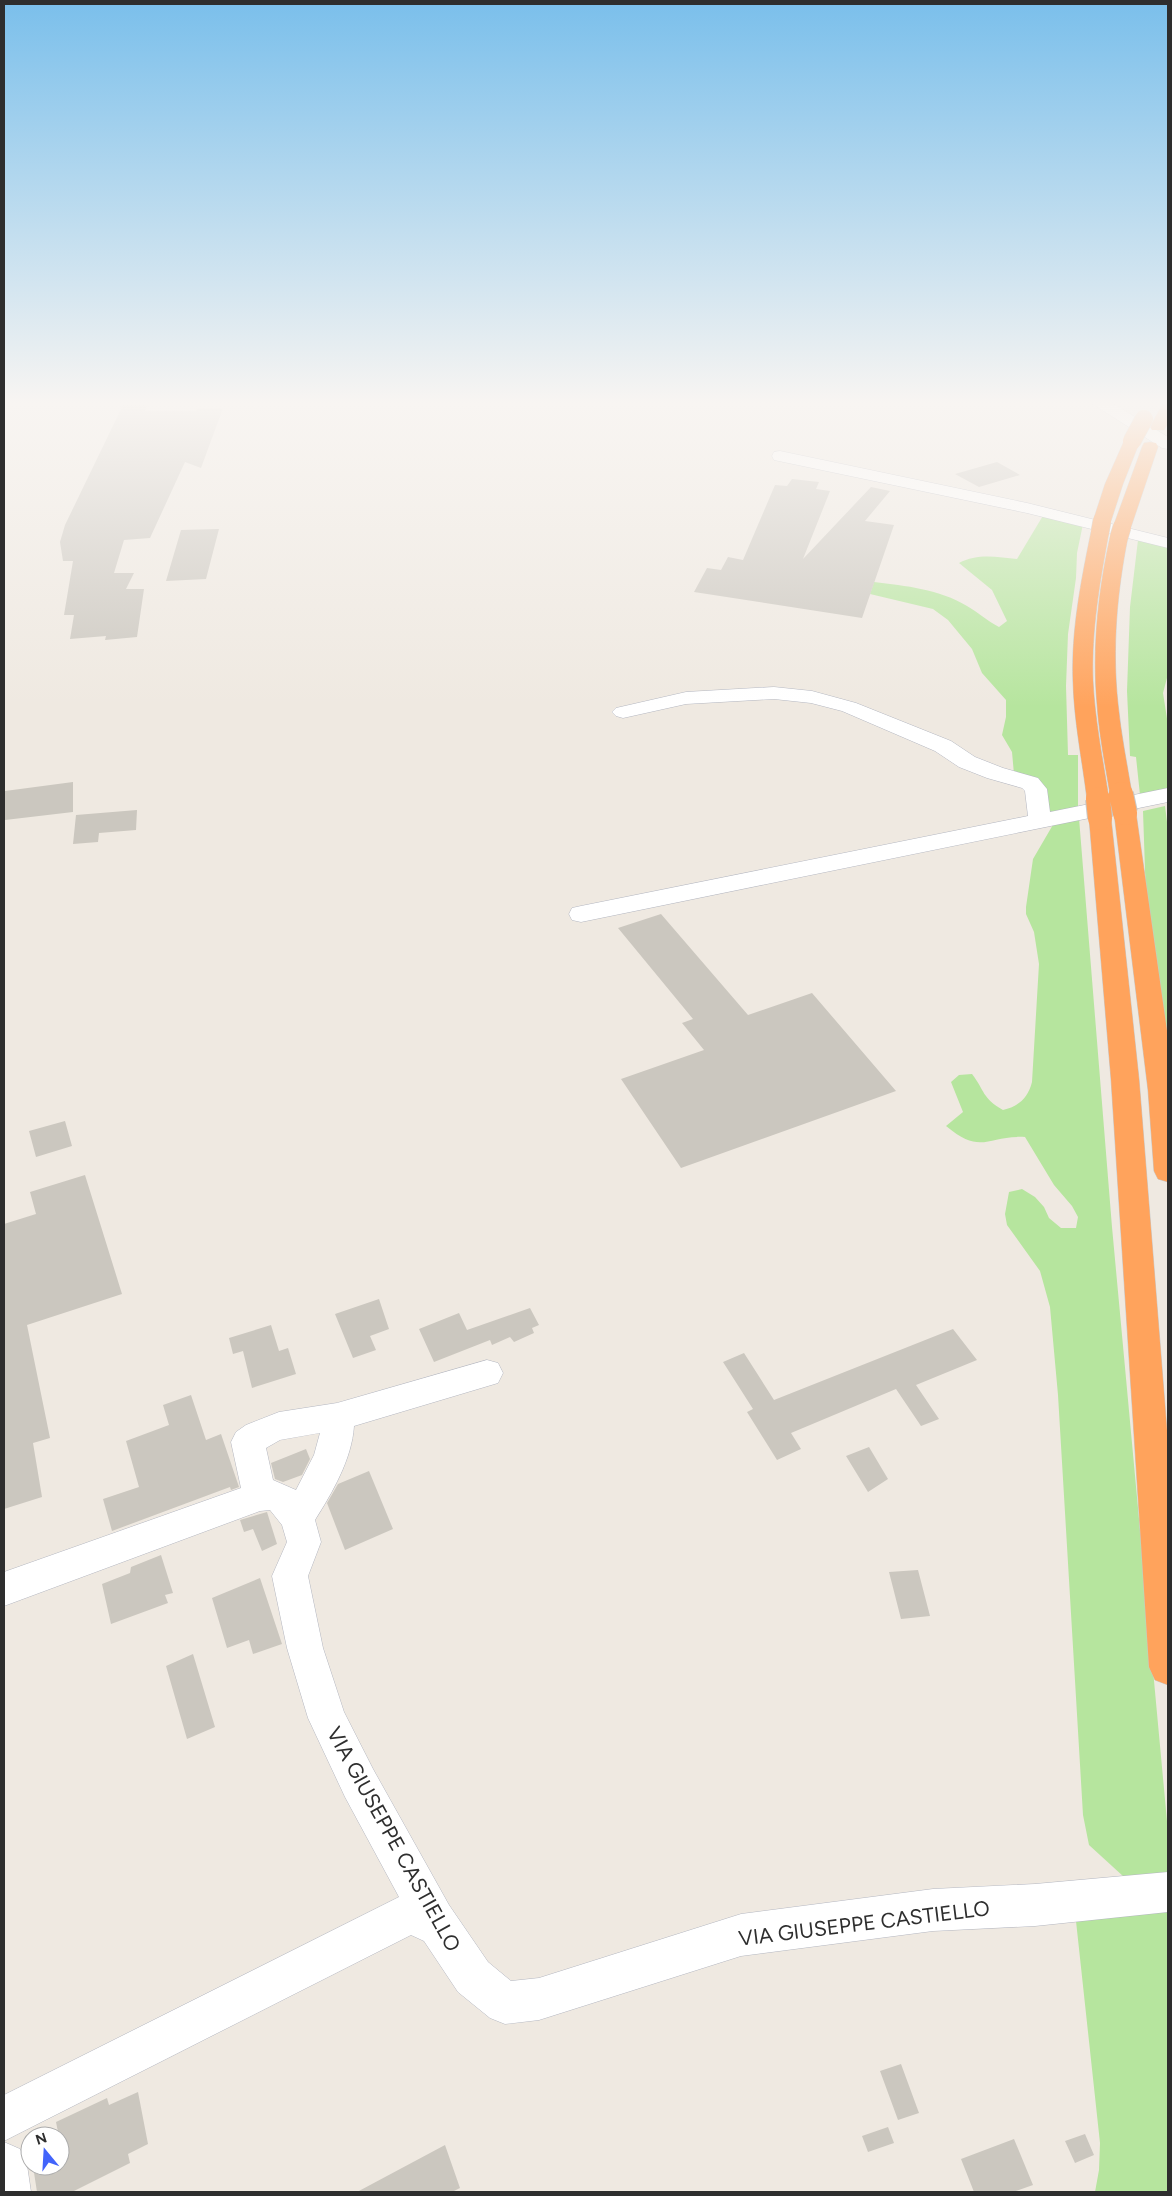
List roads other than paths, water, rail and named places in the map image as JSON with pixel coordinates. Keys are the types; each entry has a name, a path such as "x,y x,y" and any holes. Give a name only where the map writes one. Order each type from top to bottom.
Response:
{"highway":[{"path":"1108,502 1101,526 1087,610 1083,653 1084,701 1111,806 1162,1090 1168,1171"},
{"path":"1130,502 1120,532 1110,592 1106,651 1107,702 1125,1079 1168,1667"}],"street":[{"path":"1003,502 1168,543"},
{"path":"623,712 686,698 774,693 812,697 849,707 943,746 967,762 1030,783 1036,789 1040,821"},
{"path":"580,914 1168,795"},
{"path":"4,1588 143,1540 260,1496 248,1442 261,1432 302,1420 337,1417 486,1373"},
{"path":"297,1518 312,1497 336,1440 339,1427 337,1417"},
{"name":"VIA GIUSEPPE CASTIELLO","path":"260,1496 272,1495 282,1499 297,1518 304,1542 290,1576 305,1648 327,1718 364,1792 438,1926 473,1976 505,2003 539,1999 741,1935 933,1910 1034,1905 1168,1892"},
{"path":"4,2119 411,1912 438,1926"},
{"path":"4,2165 8,2192"}]}
